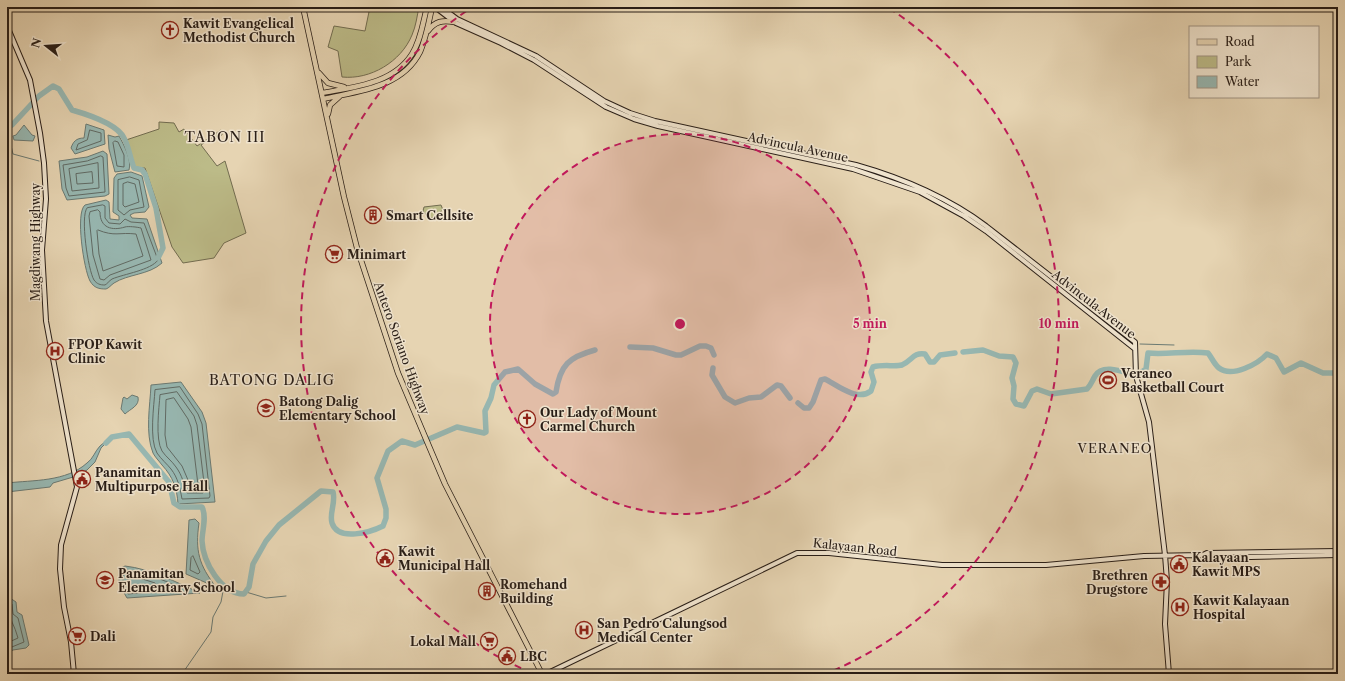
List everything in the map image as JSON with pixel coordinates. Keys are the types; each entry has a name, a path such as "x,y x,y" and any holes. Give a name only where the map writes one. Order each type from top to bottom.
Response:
{"main road":[{"name":"Antero Soriano Highway","path":"303,7 344,197 366,278 398,373 428,446 449,490 542,674"},
{"path":"322,93 384,78 405,63 415,48 427,7"},
{"path":"323,99 380,86 398,76 417,57 434,7"},
{"name":"Advincula Avenue","path":"434,7 454,22 528,57 595,101 634,119 658,126 878,174"},
{"name":"Advincula Avenue","path":"441,7 457,19 536,56 599,98 635,115 847,163 878,174 920,192 964,216 986,231 1136,342 1135,349"},
{"path":"425,36 431,27 437,22 454,22"},
{"name":"Magdiwang Highway","path":"7,26 26,68 36,106 46,190 42,250 46,321 76,478 76,492 63,538 60,568 64,607 71,642 74,674"},
{"path":"317,69 328,83 336,86 350,87"},
{"path":"329,126 328,112 330,105 342,95"},
{"name":"Advincula Avenue","path":"1069,293 1135,349"},
{"path":"1135,349 1136,376 1148,415 1154,455 1165,555 1167,580 1165,624 1169,674"},
{"path":"1203,555 1207,553 1338,551"},
{"name":"Kalayaan Road","path":"546,674 797,553 829,553 950,565 1046,565 1165,555 1203,555"},
{"path":"1203,555 1208,558 1338,555"}],"green space":[{"path":"370,7 419,7 412,35 407,45 400,53 383,67 363,76 342,77 338,51 328,47 334,26 365,31"},
{"path":"159,122 174,123 179,132 184,129 197,146 221,130 222,135 211,138 201,145 217,166 225,161 246,233 224,243 214,258 183,263 172,247 145,168 135,168 126,140 159,129"},
{"path":"441,205 443,210 437,214 437,217 429,218 423,211 424,207"}],"water":[{"path":"86,124 104,130 105,144 75,154 71,148 75,141 84,138"},
{"path":"24,125 32,135 35,136 33,141 14,140 13,136 16,135"},
{"path":"108,135 115,137 119,136 128,157 130,166 129,170 115,172 109,149"},
{"path":"103,151 107,154 109,194 105,196 67,200 62,189 59,161 87,157"},
{"path":"131,172 142,176 149,207 145,212 130,215 132,218 147,219 162,263 151,270 120,280 106,289 95,287 90,281 85,266 81,230 82,210 85,205 106,200 109,202 110,219 119,220 119,216 113,212 114,178 117,174"},
{"path":"181,382 202,412 206,423 215,502 178,504 177,493 172,478 154,454 151,445 149,437 149,419 151,385"},
{"path":"132,395 138,397 138,403 125,414 121,409 123,398 124,397 127,399"},
{"path":"110,439 101,448 95,462 80,475 53,483 50,487 7,492 7,483 49,479 69,474 79,469 89,461 100,446"},
{"path":"195,519 199,523 198,550 202,564 216,587 186,574 189,520"},
{"path":"125,566 154,573 200,593 127,598 119,584 119,569"},
{"path":"7,589 10,598 16,602 17,612 22,615 29,645 26,648 13,650 7,654"}],"waterway":[{"path":"7,128 12,125 39,96 53,86 59,89 72,110 101,120 115,128 126,141 134,168 142,170 145,174 156,208 163,248 158,258"},
{"path":"7,129 13,154 39,161"},
{"path":"7,349 10,342"},
{"path":"1140,344 1174,345"},
{"path":"630,347 653,348 676,355 681,355 700,346 706,346 711,348 714,355"},
{"path":"106,443 112,437 129,434 169,482 174,503 180,507 202,507 204,515 202,541 203,549 210,567 221,583 228,589 236,593 244,594 249,587 253,564 266,541 279,525 321,491 333,492 334,500 331,519 335,529 348,534 355,534 371,531 383,526 386,518 386,509 377,478 388,451 402,441 415,445 457,427 484,433 486,432 485,411 491,398 494,385 505,372 518,369 535,384 553,394 556,392 560,375 567,364 572,359 595,350"},
{"path":"963,352 983,350 999,356 1013,357 1016,363 1012,378 1014,386 1013,399 1016,404 1024,406 1032,391 1037,389 1051,394 1087,389 1098,372 1107,369 1131,374"},
{"path":"1137,375 1146,369 1148,353 1193,352 1208,353 1214,363 1224,371 1238,371 1258,362 1267,354 1276,358 1284,372 1301,363 1323,373 1338,373"},
{"path":"798,403 804,408 809,408 813,402 821,380 825,379 853,394 865,394 871,391 874,382 871,372 873,367 902,365 918,354 925,354 930,362 934,362 940,355 955,353"},
{"path":"713,368 712,375 725,397 735,403 749,398 761,397 777,385 781,386 790,398"},
{"path":"182,674 211,632 213,617 221,602 224,586"},
{"path":"246,592 266,598 286,596"}],"place":[{"name":"Kawit Evangelical Methodist Church","path":"170,30"},
{"name":"Smart Cellsite","path":"373,215"},
{"name":"Minimart","path":"334,254"},
{"name":"FPOP Kawit Clinic","path":"55,351"},
{"name":"Veraneo Basketball Court","path":"1108,380"},
{"name":"Batong Dalig Elementary School","path":"266,408"},
{"name":"Our Lady of Mount Carmel Church","path":"527,419"},
{"name":"Panamitan Multipurpose Hall","path":"82,479"},
{"name":"Kawit Municipal Hall","path":"385,558"},
{"name":"Kalayaan Kawit MPS","path":"1179,564"},
{"name":"Panamitan Elementary School","path":"105,580"},
{"name":"Brethren Drugstore","path":"1161,582"},
{"name":"Romehand Building","path":"487,591"},
{"name":"Kawit Kalayaan Hospital","path":"1180,607"},
{"name":"San Pedro Calungsod Medical Center","path":"584,630"},
{"name":"Dali","path":"77,636"},
{"name":"Lokal Mall","path":"489,641"},
{"name":"LBC","path":"507,656"}],"district":[{"name":"TABON III","path":"225,137"},
{"name":"BATONG DALIG","path":"272,380"},
{"name":"VERANEO","path":"1115,448"}]}
